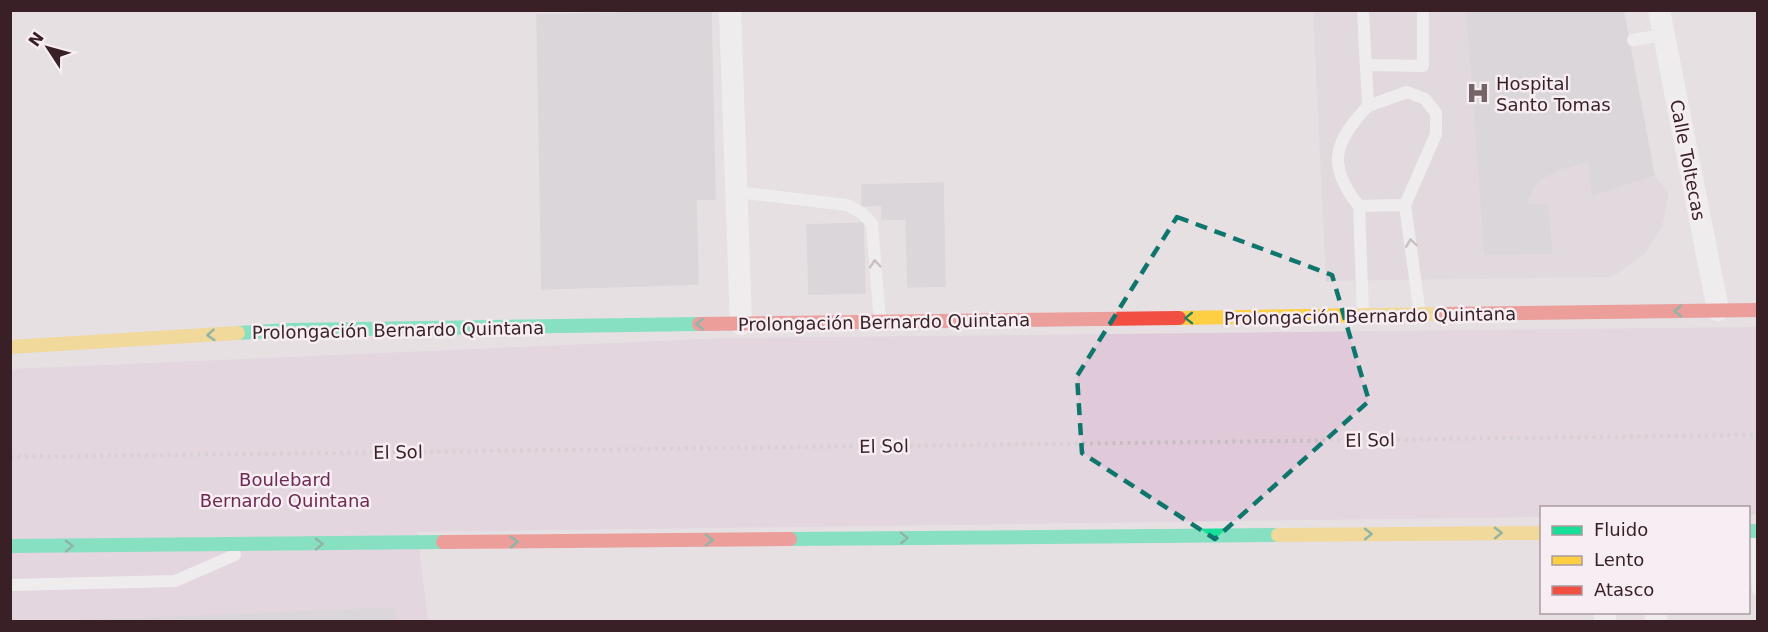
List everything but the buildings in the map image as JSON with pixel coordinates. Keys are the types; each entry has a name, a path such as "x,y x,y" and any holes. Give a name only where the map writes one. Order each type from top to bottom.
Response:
{"main road":[{"name":"Prolongación Bernardo Quintana","path":"10,348 289,330 1758,310"},
{"path":"10,546 1540,533"}],"street":[{"path":"730,10 741,324"},
{"name":"Calle Toltecas","path":"1659,10 1718,310"}],"lane":[{"path":"1363,10 1368,106"},
{"path":"1366,65 1423,66 1422,10"},
{"path":"1633,40 1664,35"},
{"path":"1363,315 1359,206 1348,193 1338,171 1337,150 1348,128 1368,106 1407,92 1425,99 1436,113 1436,134 1406,205 1420,316"},
{"path":"737,192 847,205 861,213 872,224 880,322"},
{"path":"1359,206 1406,205"},
{"path":"1752,531 1758,589"},
{"path":"10,585 175,581 260,544"}],"path":[{"name":"El Sol","path":"10,457 1758,435"}],"highlighted area":[{"path":"1177,217 1332,275 1369,401 1215,539 1082,453 1077,376"}],"shaded area":[{"name":"Hospital Santo Tomas","path":"1313,11 1623,11 1654,175 1669,193 1662,227 1644,255 1612,277 1326,281"}],"green space":[{"name":"Boulebard Bernardo Quintana","path":"1757,327 1757,515 1750,515 1750,506 1540,506 1540,517 417,532 428,621 11,621 10,369 729,338"}],"traffic: fast":[{"path":"238,333 289,330 699,324"},
{"path":"1750,531 1758,531"},
{"path":"790,539 1278,535"},
{"path":"10,546 443,542"}],"traffic: slow":[{"path":"1179,318 1439,314"},
{"path":"10,347 238,333"},
{"path":"1278,535 1540,533"}],"traffic: jam":[{"path":"1439,314 1758,310"},
{"path":"699,324 1179,318"},
{"path":"443,542 790,539"}],"place":[{"name":"Hospital Santo Tomas","path":"1478,93"}]}
